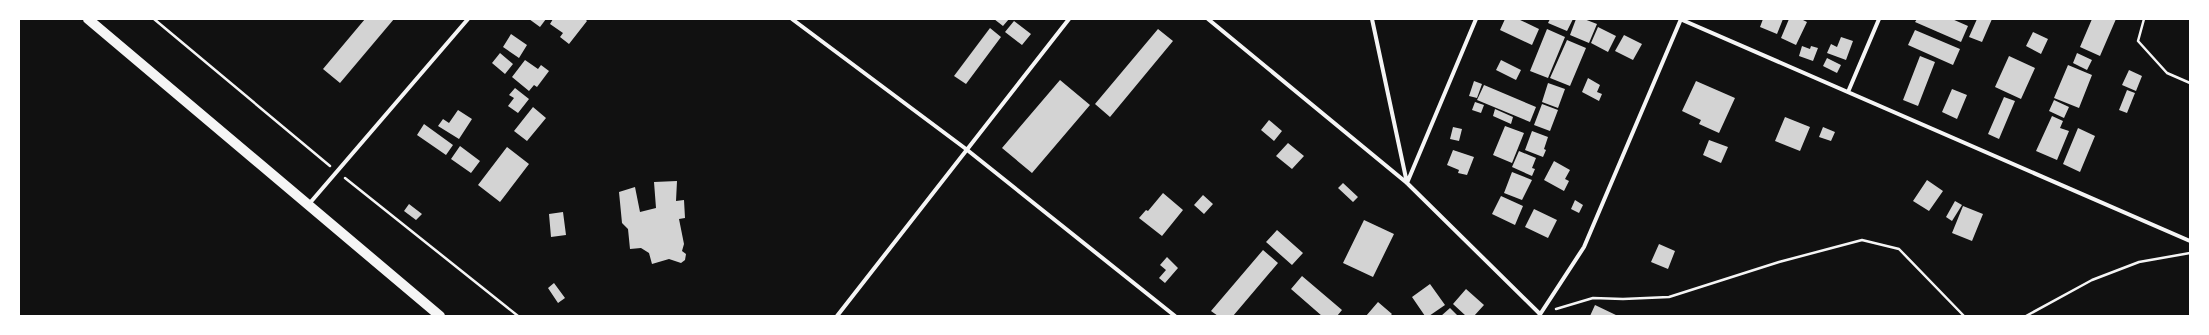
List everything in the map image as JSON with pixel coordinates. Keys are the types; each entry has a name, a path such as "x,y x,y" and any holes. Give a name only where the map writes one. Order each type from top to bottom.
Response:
{"main road":[{"path":"88,19 440,316"}],"street":[{"path":"308,205 468,19"},
{"path":"792,19 966,149 1175,316"},
{"path":"837,316 1069,19"},
{"path":"1208,19 1407,183 1540,315 1584,247 1681,19 2190,241"},
{"path":"1372,19 1407,183"},
{"path":"1407,183 1476,19"},
{"path":"1848,92 1880,19"}],"path":[{"path":"2144,19 2138,41 2167,73 2190,83"},
{"path":"1540,315 1593,298 1623,299 1669,297 1779,262 1862,240 1899,249 1964,316"},
{"path":"2026,316 2092,280 2139,262 2190,253"}],"building":[{"path":"365,19 394,19 340,83 323,69"},
{"path":"529,19 546,19 540,27"},
{"path":"553,19 585,19 587,21 569,44 560,37 563,33 550,24"},
{"path":"994,19 1009,19 1003,26"},
{"path":"1505,19 1518,19 1539,29 1532,45 1500,30"},
{"path":"1550,19 1573,19 1567,31 1548,23"},
{"path":"1576,19 1584,19 1597,24 1589,43 1570,35"},
{"path":"1763,19 1783,19 1777,34 1760,27"},
{"path":"1789,19 1801,19 1807,22 1796,45 1781,38"},
{"path":"1917,19 1952,19 1968,26 1961,42 1915,22"},
{"path":"1977,19 1992,19 1982,42 1969,37"},
{"path":"2092,19 2116,19 2100,56 2080,47"},
{"path":"1014,21 1031,34 1022,45 1005,32"},
{"path":"1598,27 1616,36 1608,52 1591,43"},
{"path":"990,28 1001,37 966,84 954,76"},
{"path":"1158,29 1173,41 1110,117 1095,104"},
{"path":"1547,29 1565,37 1548,78 1530,71"},
{"path":"1915,30 1960,49 1953,65 1908,45"},
{"path":"2033,32 2048,39 2041,54 2026,46"},
{"path":"511,34 527,45 519,58 503,47"},
{"path":"1624,35 1642,44 1633,60 1615,51"},
{"path":"1841,37 1853,41 1846,60 1827,53 1831,44 1837,47"},
{"path":"1567,40 1586,48 1570,86 1550,78"},
{"path":"1802,46 1810,49 1811,46 1818,48 1813,61 1799,56"},
{"path":"500,53 513,64 505,74 492,63"},
{"path":"2077,53 2092,60 2087,70 2073,63"},
{"path":"1920,56 1935,62 1918,106 1903,100"},
{"path":"2009,56 2035,68 2021,99 1995,87"},
{"path":"1827,58 1841,65 1837,73 1823,66"},
{"path":"525,60 538,69 541,65 549,71 537,87 534,85 529,91 512,77"},
{"path":"1501,60 1521,70 1516,80 1496,70"},
{"path":"2068,65 2092,75 2079,108 2054,98"},
{"path":"2129,70 2142,76 2136,91 2122,85"},
{"path":"1588,78 1600,85 1597,92 1602,94 1599,101 1582,92"},
{"path":"1060,80 1090,105 1032,173 1002,148"},
{"path":"1474,81 1482,84 1477,98 1469,96"},
{"path":"1696,81 1735,98 1719,133 1699,124 1701,120 1682,111"},
{"path":"1548,83 1565,89 1558,108 1542,102"},
{"path":"1484,85 1536,107 1530,122 1477,100"},
{"path":"515,88 529,99 518,113 508,106 514,98 509,95"},
{"path":"1952,89 1967,95 1957,119 1942,112"},
{"path":"2127,90 2135,93 2127,113 2119,110"},
{"path":"2004,97 2015,101 1999,139 1988,134"},
{"path":"2054,100 2069,107 2064,118 2049,111"},
{"path":"1475,102 1484,105 1481,113 1472,110"},
{"path":"1542,104 1558,110 1550,131 1534,125"},
{"path":"533,107 546,118 527,141 514,131"},
{"path":"1495,109 1513,117 1511,124 1493,116"},
{"path":"458,110 472,119 459,139 438,126 443,119 449,123"},
{"path":"2052,116 2063,121 2060,128 2069,131 2057,160 2036,151"},
{"path":"1785,117 1810,127 1800,151 1775,141"},
{"path":"1269,120 1282,131 1274,141 1261,130"},
{"path":"424,124 453,145 446,155 417,135"},
{"path":"1505,126 1524,133 1512,163 1493,155"},
{"path":"1453,127 1462,129 1459,141 1450,139"},
{"path":"1823,127 1835,132 1831,141 1819,137"},
{"path":"2078,128 2095,136 2080,172 2063,164"},
{"path":"1532,131 1548,137 1544,149 1546,150 1543,157 1525,150"},
{"path":"1709,140 1728,147 1721,163 1703,155"},
{"path":"1288,143 1304,156 1292,169 1276,156"},
{"path":"460,146 480,161 471,173 451,159"},
{"path":"507,147 529,164 500,202 478,185"},
{"path":"1453,150 1474,157 1467,175 1458,173 1459,170 1447,165"},
{"path":"1519,151 1536,158 1532,168 1535,169 1532,176 1512,167"},
{"path":"1554,161 1570,170 1565,179 1569,181 1564,191 1544,180"},
{"path":"1512,172 1532,180 1522,200 1504,193"},
{"path":"1927,180 1943,191 1929,211 1913,201"},
{"path":"677,181 676,201 684,200 685,218 679,219 684,244 682,251 686,254 685,260 681,263 669,259 652,264 649,253 641,248 630,249 628,229 622,223 619,192 635,187 640,212 656,208 654,182"},
{"path":"1343,183 1358,197 1353,202 1338,188"},
{"path":"1163,193 1183,210 1162,236 1139,218 1146,210 1148,211"},
{"path":"1203,195 1213,204 1204,214 1194,205"},
{"path":"1501,196 1523,206 1515,225 1492,214"},
{"path":"1575,200 1583,205 1579,213 1571,209"},
{"path":"1955,201 1962,205 1952,221 1946,217"},
{"path":"409,204 422,214 416,220 404,211"},
{"path":"1963,206 1983,214 1972,241 1952,233"},
{"path":"1534,209 1557,220 1548,238 1525,227"},
{"path":"563,212 566,235 551,237 549,214"},
{"path":"1364,220 1394,234 1373,277 1343,263"},
{"path":"1277,230 1303,253 1292,265 1266,242"},
{"path":"1659,244 1675,251 1668,269 1651,262"},
{"path":"1263,250 1278,263 1233,316 1218,316 1211,311"},
{"path":"1167,257 1178,268 1165,283 1159,278 1166,270 1160,265"},
{"path":"1302,276 1342,310 1337,316 1322,316 1291,289"},
{"path":"554,283 565,298 558,303 548,288"},
{"path":"1430,284 1445,305 1429,316 1425,316 1412,297"},
{"path":"1466,289 1484,305 1474,316 1466,316 1453,304"},
{"path":"1378,302 1392,314 1390,316 1366,316"},
{"path":"1595,305 1618,316 1590,316"},
{"path":"1450,308 1458,316 1441,316"}]}
